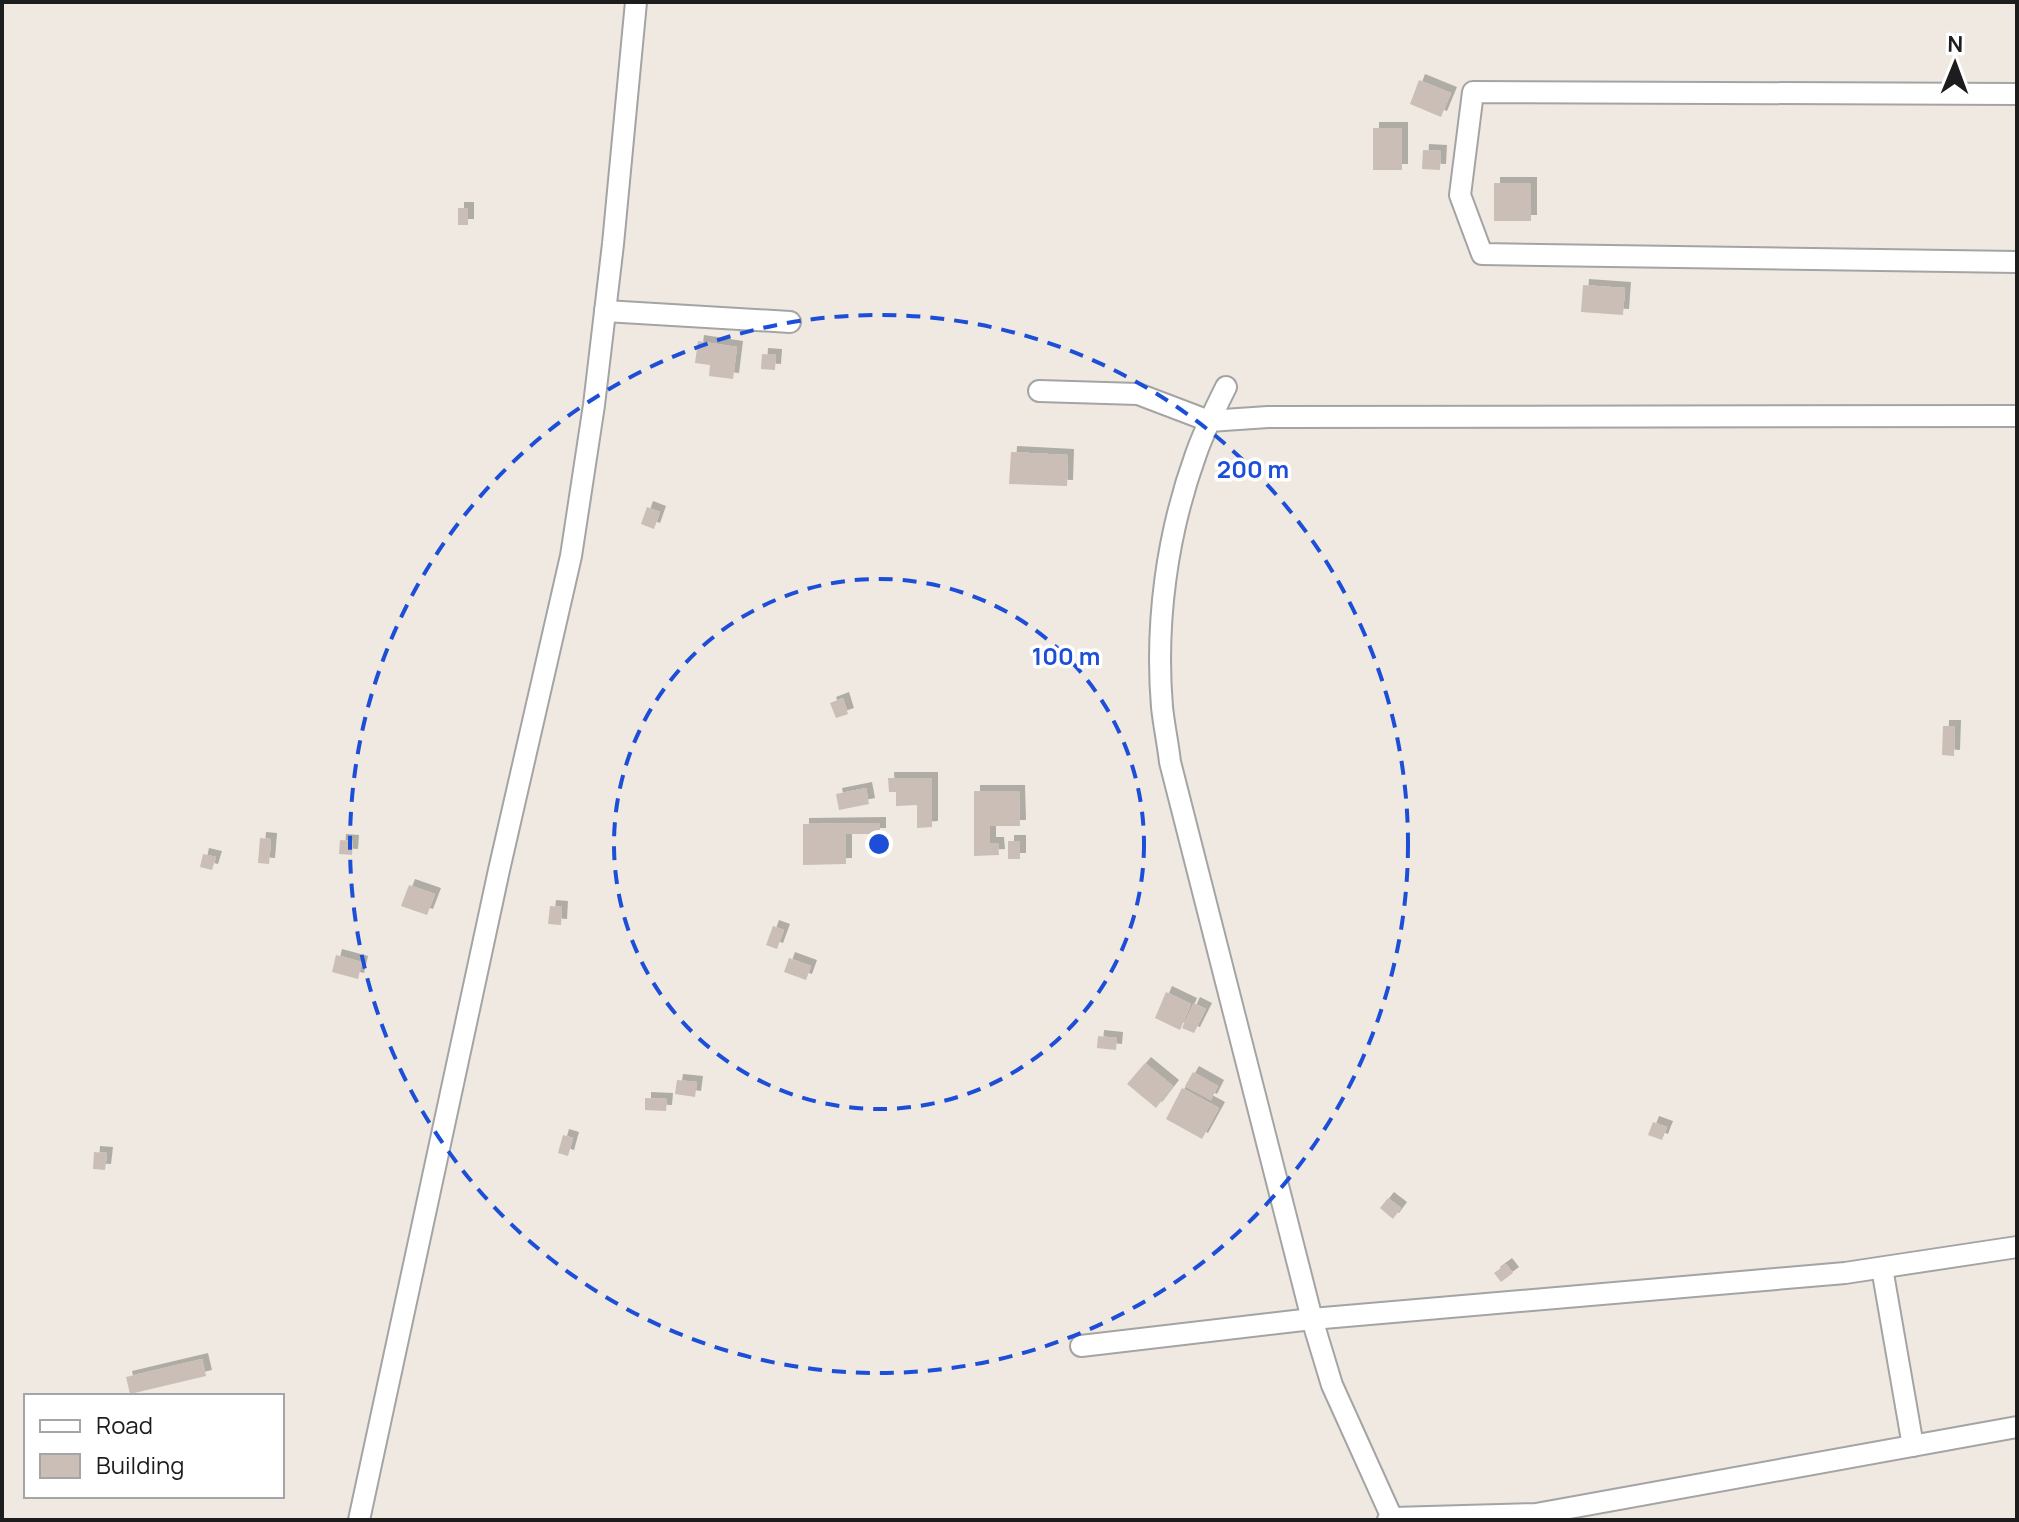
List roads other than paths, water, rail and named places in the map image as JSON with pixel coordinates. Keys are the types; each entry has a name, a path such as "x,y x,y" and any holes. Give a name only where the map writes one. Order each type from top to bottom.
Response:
{"street":[{"path":"359,1520 496,885 571,556 594,405 636,2"},
{"path":"2017,94 1473,92 1460,195 1482,254 2017,262"},
{"path":"605,311 790,322"},
{"path":"1226,387 1195,455 1166,572 1161,669 1170,762 1312,1319 1332,1385 1391,1519 1536,1514 2017,1427"},
{"path":"1039,391 1138,394 1209,421 1300,417 2017,416"},
{"path":"1081,1346 1312,1319 1845,1273 2017,1247"},
{"path":"1882,1268 1913,1446"}]}
